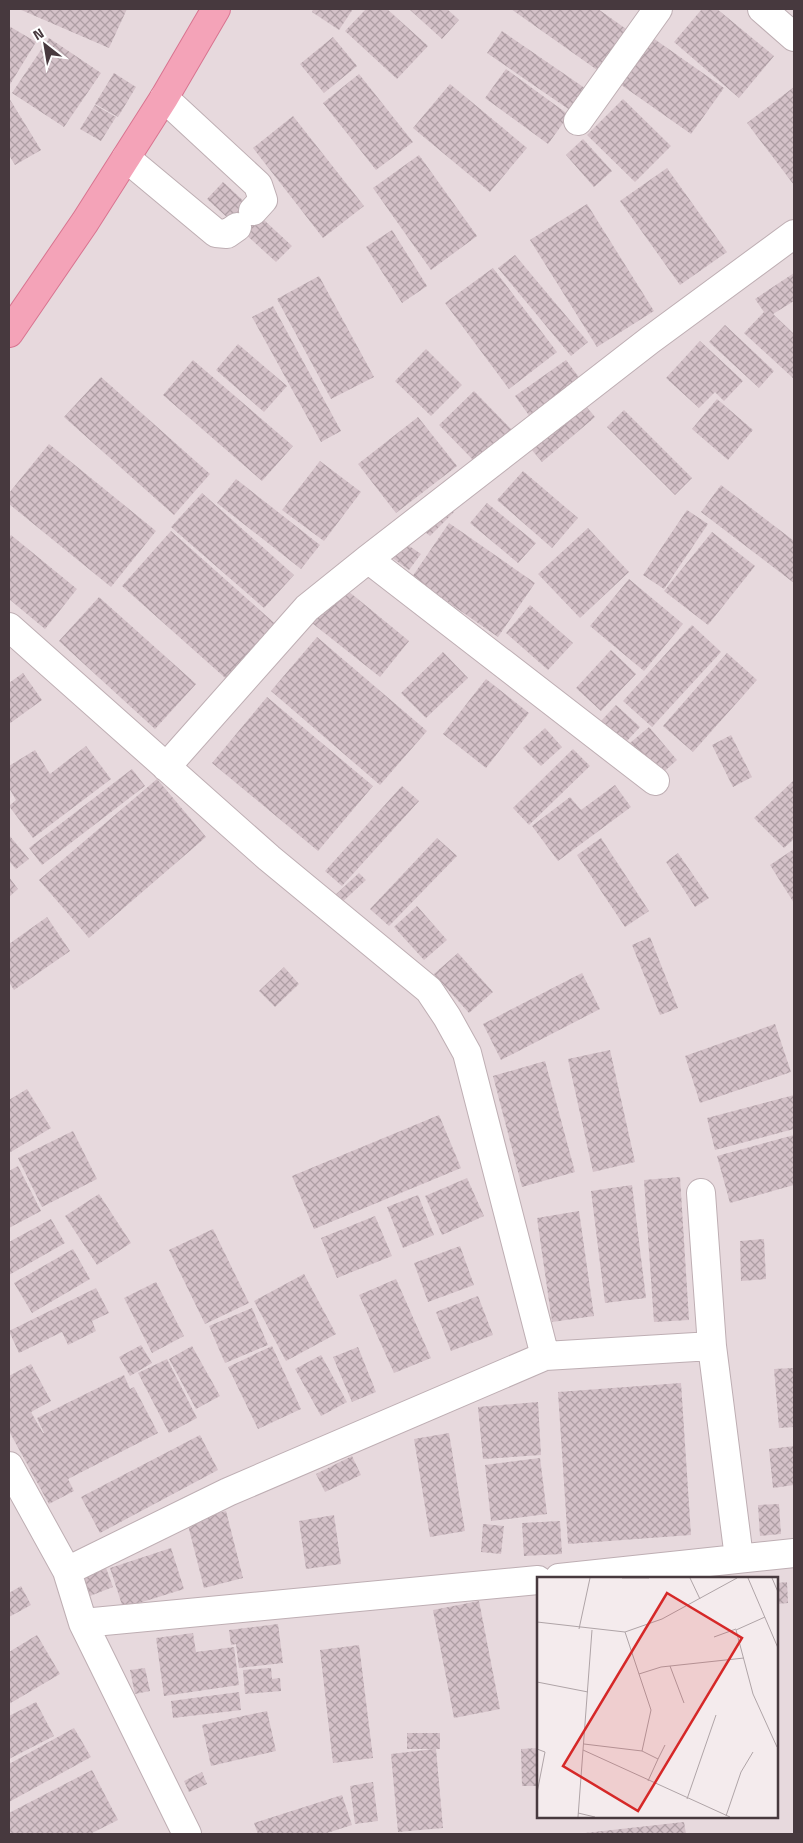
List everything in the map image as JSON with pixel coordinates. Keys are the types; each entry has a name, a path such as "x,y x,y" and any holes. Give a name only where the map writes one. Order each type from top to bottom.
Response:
{"main road":[{"path":"9,333 126,158 164,98 216,9"}],"street":[{"path":"578,121 658,9"},
{"path":"762,9 794,37"},
{"path":"126,158 216,233 227,234 263,200 258,185 164,98"},
{"path":"166,767 307,608 650,340 794,234"},
{"path":"368,559 655,781"},
{"path":"9,627 269,858 429,990 467,1053 545,1356"},
{"path":"701,1192 712,1346 739,1558"},
{"path":"67,1571 228,1492 545,1356 712,1346"},
{"path":"9,1466 67,1571 83,1623 188,1834"},
{"path":"568,1577 794,1553"},
{"path":"83,1623 537,1580"}],"shaded area":[{"path":"9,9 794,9 794,1834 9,1834"}],"building":[{"path":"19,9 127,9 109,48"},
{"path":"313,9 353,9 339,30 312,12"},
{"path":"366,9 387,9 428,46 397,79 345,31"},
{"path":"409,9 447,9 459,20 442,39"},
{"path":"511,9 598,9 629,31 600,72"},
{"path":"702,9 717,9 774,56 739,98 674,42"},
{"path":"9,26 36,42 9,86"},
{"path":"502,31 592,93 577,115 487,53"},
{"path":"333,37 357,66 324,93 300,64"},
{"path":"49,38 101,73 64,127 12,93"},
{"path":"653,38 724,88 691,134 620,84"},
{"path":"506,69 569,115 548,144 485,98"},
{"path":"114,73 136,87 118,117 95,104"},
{"path":"359,74 413,142 376,170 323,103"},
{"path":"450,84 527,148 490,192 413,128"},
{"path":"794,87 794,185 747,123"},
{"path":"9,98 41,150 15,165 9,155"},
{"path":"623,99 671,146 635,182 587,135"},
{"path":"95,105 116,117 101,141 80,129"},
{"path":"293,116 364,206 323,238 253,148"},
{"path":"583,139 612,171 594,187 566,155"},
{"path":"419,155 477,236 431,270 373,188"},
{"path":"667,168 727,252 680,285 620,201"},
{"path":"223,182 292,246 276,262 207,199"},
{"path":"587,204 654,311 597,347 530,240"},
{"path":"392,230 427,286 402,303 366,247"},
{"path":"515,255 588,342 571,356 498,268"},
{"path":"493,268 557,352 509,389 445,303"},
{"path":"794,273 794,301 773,314 794,334 794,379 744,333 764,312 755,299"},
{"path":"319,276 374,377 331,399 277,299"},
{"path":"273,306 341,431 321,442 252,317"},
{"path":"725,325 774,371 759,388 709,342"},
{"path":"700,341 743,381 724,401 715,392 699,408 666,378"},
{"path":"238,344 287,386 264,412 216,370"},
{"path":"426,349 462,385 431,416 395,381"},
{"path":"193,360 293,446 262,481 163,395"},
{"path":"566,360 584,384 533,421 515,396"},
{"path":"101,377 210,474 174,515 64,417"},
{"path":"474,391 512,430 477,464 439,425"},
{"path":"579,398 595,417 542,462 526,443"},
{"path":"717,399 753,430 728,460 692,429"},
{"path":"624,410 692,478 675,495 607,427"},
{"path":"418,417 457,466 396,513 358,464"},
{"path":"49,444 156,531 111,587 9,504 9,493"},
{"path":"320,461 361,492 324,541 282,510"},
{"path":"523,471 578,518 552,548 497,500"},
{"path":"236,479 320,545 301,569 217,503"},
{"path":"721,485 794,541 794,583 701,512"},
{"path":"202,493 294,575 264,608 171,527"},
{"path":"444,502 454,512 430,536 420,528"},
{"path":"487,503 536,543 518,563 470,523"},
{"path":"687,510 708,524 664,589 643,575"},
{"path":"449,523 535,583 498,637 412,577"},
{"path":"588,528 629,572 580,618 538,574"},
{"path":"171,531 281,629 232,684 122,586"},
{"path":"712,532 755,566 708,625 664,591"},
{"path":"11,535 77,589 45,629 9,599 9,538"},
{"path":"402,541 421,554 409,570 391,557"},
{"path":"629,579 683,624 644,671 590,626"},
{"path":"342,586 409,641 380,677 312,623"},
{"path":"99,597 196,684 155,729 59,641"},
{"path":"530,605 573,643 548,670 506,633"},
{"path":"692,625 721,652 652,727 623,701"},
{"path":"317,637 427,731 380,785 271,691"},
{"path":"611,650 636,674 601,711 576,688"},
{"path":"443,652 468,678 426,718 401,693"},
{"path":"727,653 757,680 693,752 663,726"},
{"path":"23,673 42,700 9,724 9,683"},
{"path":"486,679 529,713 486,768 443,734"},
{"path":"267,697 373,786 318,851 212,763"},
{"path":"616,705 640,727 626,742 601,721"},
{"path":"649,727 677,760 658,777 630,743"},
{"path":"545,728 562,747 541,766 523,748"},
{"path":"731,735 752,777 733,787 712,745"},
{"path":"86,746 111,779 33,838 9,806 16,800 9,788 9,766 35,750 50,774"},
{"path":"573,749 590,766 529,825 513,808"},
{"path":"132,769 145,786 42,865 29,848"},
{"path":"157,779 206,837 89,938 39,880"},
{"path":"794,780 794,839 784,848 754,818"},
{"path":"615,785 631,807 558,861 532,826 570,797 581,810"},
{"path":"402,786 419,801 342,886 325,871"},
{"path":"9,835 29,859 16,869 9,861"},
{"path":"437,838 457,856 389,926 370,909"},
{"path":"601,838 649,911 625,927 577,855"},
{"path":"794,849 794,903 770,865"},
{"path":"678,853 709,898 695,907 666,862"},
{"path":"359,873 366,880 339,905 333,897"},
{"path":"9,877 18,889 9,897"},
{"path":"417,906 447,940 424,960 394,927"},
{"path":"47,917 70,951 14,990 9,982 9,944"},
{"path":"650,937 678,1008 660,1015 632,945"},
{"path":"458,953 493,992 469,1013 434,974"},
{"path":"284,967 299,984 275,1007 259,991"},
{"path":"582,973 600,1009 501,1060 483,1024"},
{"path":"775,1024 791,1072 700,1103 685,1056"},
{"path":"610,1050 635,1162 593,1172 568,1059"},
{"path":"545,1061 575,1172 522,1187 493,1076"},
{"path":"27,1089 51,1128 9,1153 9,1100"},
{"path":"794,1095 794,1129 715,1150 707,1118"},
{"path":"439,1115 461,1168 314,1229 292,1176"},
{"path":"73,1131 97,1179 42,1207 18,1158"},
{"path":"794,1135 794,1185 730,1203 717,1156"},
{"path":"18,1166 41,1211 9,1228 9,1171"},
{"path":"680,1177 689,1320 654,1322 644,1180"},
{"path":"467,1178 484,1216 442,1235 425,1196"},
{"path":"632,1185 646,1298 605,1303 591,1191"},
{"path":"99,1194 131,1243 97,1265 65,1216"},
{"path":"418,1195 434,1235 403,1248 387,1207"},
{"path":"579,1211 594,1316 552,1322 537,1218"},
{"path":"375,1216 392,1256 337,1278 321,1238"},
{"path":"51,1219 65,1243 9,1275 9,1242"},
{"path":"213,1229 249,1303 205,1324 169,1250"},
{"path":"764,1239 766,1279 741,1281 740,1241"},
{"path":"460,1246 474,1285 428,1302 414,1263"},
{"path":"73,1249 90,1279 32,1313 14,1283"},
{"path":"304,1274 336,1334 286,1361 254,1301"},
{"path":"396,1279 431,1358 394,1373 359,1295"},
{"path":"156,1282 184,1336 152,1353 124,1298"},
{"path":"96,1288 109,1313 92,1321 96,1331 68,1345 62,1332 19,1353 9,1331"},
{"path":"478,1296 493,1335 451,1351 436,1312"},
{"path":"252,1308 268,1345 225,1363 209,1326"},
{"path":"141,1345 152,1363 130,1376 119,1357"},
{"path":"192,1346 220,1396 196,1409 169,1359"},
{"path":"272,1346 301,1409 258,1429 228,1367"},
{"path":"358,1347 376,1392 352,1402 333,1357"},
{"path":"321,1355 347,1402 321,1416 295,1369"},
{"path":"167,1359 197,1418 169,1433 138,1373"},
{"path":"31,1364 51,1401 31,1412 43,1433 37,1418 124,1375 130,1389 134,1387 158,1433 68,1479 74,1491 49,1504 9,1431 9,1376"},
{"path":"794,1368 794,1427 779,1428 774,1369"},
{"path":"681,1383 691,1535 568,1544 558,1392"},
{"path":"538,1402 541,1455 483,1459 478,1407"},
{"path":"449,1433 465,1531 430,1537 414,1439"},
{"path":"200,1435 218,1470 100,1533 81,1497"},
{"path":"794,1446 794,1485 773,1488 769,1449"},
{"path":"352,1456 361,1475 325,1492 316,1474"},
{"path":"540,1458 547,1514 491,1521 485,1465"},
{"path":"779,1504 781,1534 760,1536 758,1505"},
{"path":"226,1511 243,1578 204,1588 187,1521"},
{"path":"334,1515 341,1564 306,1569 299,1521"},
{"path":"560,1521 562,1554 524,1556 522,1523"},
{"path":"483,1524 504,1526 501,1554 481,1552"},
{"path":"171,1548 184,1589 123,1608 110,1568"},
{"path":"106,1568 113,1587 90,1596 82,1577"},
{"path":"787,1582 788,1603 778,1604 778,1583"},
{"path":"21,1586 31,1605 9,1617 9,1593"},
{"path":"479,1601 500,1709 454,1718 433,1610"},
{"path":"278,1624 283,1663 239,1668 236,1644 231,1645 229,1630"},
{"path":"193,1633 196,1652 234,1647 239,1685 164,1696 156,1638"},
{"path":"37,1635 60,1674 9,1704 9,1652"},
{"path":"359,1645 373,1758 333,1763 320,1650"},
{"path":"145,1668 150,1691 135,1694 130,1670"},
{"path":"271,1668 272,1679 280,1678 281,1691 245,1694 243,1670"},
{"path":"239,1692 241,1710 173,1718 171,1701"},
{"path":"36,1702 54,1736 9,1759 9,1716"},
{"path":"267,1711 276,1751 211,1766 202,1725"},
{"path":"74,1728 91,1757 9,1802 9,1764"},
{"path":"407,1733 440,1733 440,1749 436,1749 443,1828 398,1832 391,1754 434,1749 407,1749"},
{"path":"537,1748 537,1786 522,1786 521,1749"},
{"path":"92,1770 118,1820 90,1834 9,1834 9,1813"},
{"path":"202,1772 207,1784 189,1792 184,1781"},
{"path":"373,1782 378,1821 355,1824 350,1786"},
{"path":"342,1795 352,1825 324,1834 258,1834 254,1823"},
{"path":"684,1822 686,1834 585,1834 585,1833"}]}
